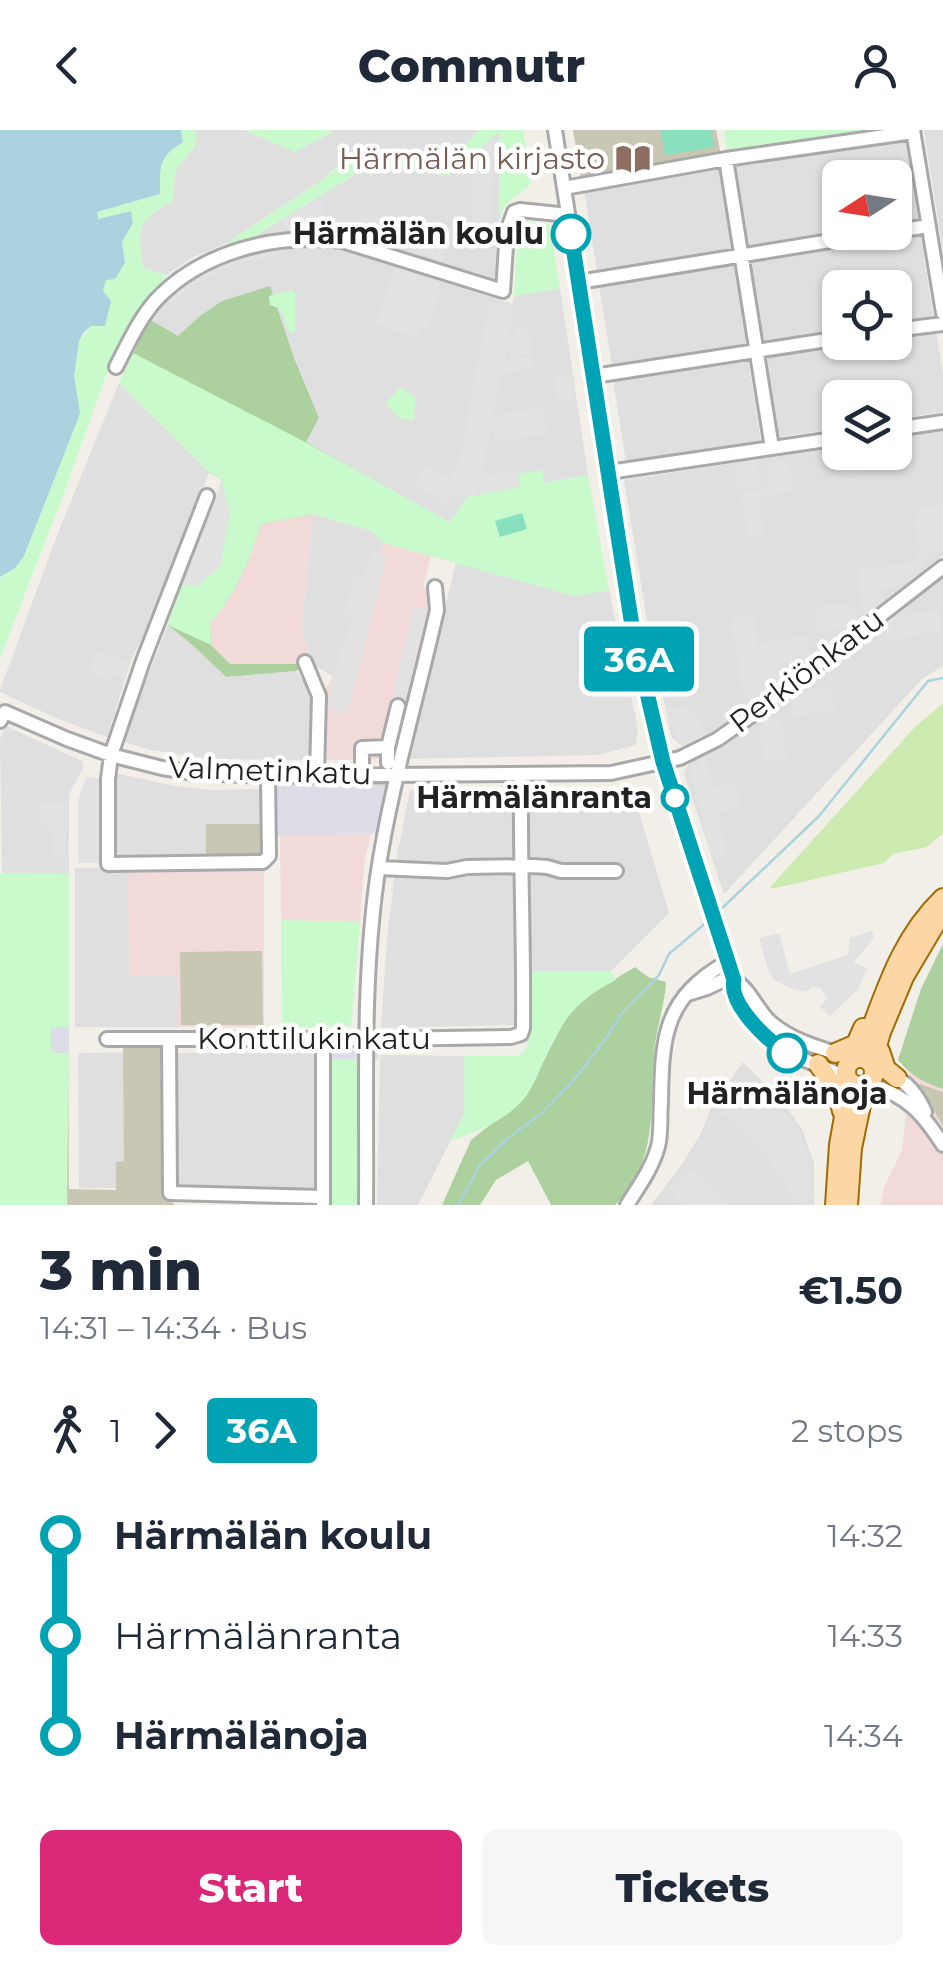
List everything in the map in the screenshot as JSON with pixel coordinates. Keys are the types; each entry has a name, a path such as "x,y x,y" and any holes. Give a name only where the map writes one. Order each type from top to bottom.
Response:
{"main road":[{"path":"848,1205 852,1148 858,1144 869,1097 864,1074 878,1008 898,958 928,912 943,898"},
{"path":"843,1117 879,1043 904,977 943,911"},
{"path":"835,1053 856,1044 868,1015 878,1008"},
{"path":"879,1043 886,1069 898,1078"},
{"path":"818,1064 837,1091 843,1117 835,1205"}],"street":[{"path":"555,130 633,632 663,762 731,973 734,996 771,1041 787,1053 818,1064 898,1078 914,1092 943,1145"},
{"path":"564,188 913,131 943,313"},
{"path":"726,159 772,448"},
{"path":"116,367 146,314 177,281 218,258 260,244 304,238 342,241 504,292 507,231 514,212 568,215"},
{"path":"912,228 928,226"},
{"path":"578,282 822,242"},
{"path":"912,328 943,324"},
{"path":"594,376 822,341"},
{"path":"912,427 943,422"},
{"path":"609,472 822,441"},
{"path":"206,496 111,755 108,864 263,862 269,856 268,776"},
{"name":"Perkiönkatu","path":"663,762 680,758 731,729 943,567"},
{"path":"366,1205 368,960 386,825 437,610 435,587"},
{"path":"305,662 319,696 317,776"},
{"path":"388,763 398,706"},
{"name":"Valmetinkatu","path":"3,716 111,755 177,770 268,776 521,775 611,772 663,762"},
{"path":"362,763 362,748 388,746"},
{"path":"521,775 521,867"},
{"name":"Konttilukinkatu","path":"107,1040 324,1040 521,1034 521,867"},
{"path":"379,868 447,871 547,867 561,871 616,871"},
{"path":"627,1205 658,1145 666,1028 674,1009 708,974 731,973 758,1010 777,1027 835,1053 908,1101 930,1124"},
{"path":"170,1040 170,1193 323,1201 324,1040"}],"shaded area":[{"path":"196,130 244,130 295,151 332,130 479,130 447,166 414,159 351,162 331,171 227,243 191,258 167,275 143,268 138,238 147,215 173,201 175,171 195,146"},
{"name":"Härmälän koulu","path":"573,130 716,130 721,156 581,179"},
{"path":"924,130 943,130 943,252"},
{"path":"500,131 495,282 344,236 303,232 252,238 362,170 414,166 444,176"},
{"path":"498,140 499,157 492,158 491,223 498,226 498,232 472,225 471,170 477,155 489,142"},
{"path":"906,141 909,160 822,160 822,237 748,248 735,167"},
{"path":"719,169 732,250 597,271 584,190"},
{"path":"912,178 919,222 912,223"},
{"path":"322,199 321,227 289,232 283,229 282,220"},
{"path":"365,212 384,218 377,240 353,231 353,223"},
{"path":"420,229 449,239 442,261 419,253 417,259 412,257"},
{"path":"921,235 933,316 912,319 912,270 822,270 822,333 763,342 750,261 822,250 912,250 912,236"},
{"path":"295,243 300,247 358,254 512,304 514,296 560,288 588,475 467,497 450,523 305,442 319,418 294,358 200,316 178,337 150,319 161,302 195,274"},
{"path":"283,245 285,254 243,262 197,283 174,300 169,295 195,274 229,258"},
{"path":"735,264 747,345 612,366 599,286"},
{"path":"394,269 427,280 429,277 442,285 428,331 420,329 416,338 375,324"},
{"path":"489,302 514,307 508,339 514,340 517,328 528,326 531,353 511,356 512,349 507,348 504,366 511,359 532,356 533,368 501,373 492,416 544,407 547,433 495,442 490,432 482,469 492,475 516,471 520,487 482,494 479,482 476,495 453,494 447,504 415,485 425,465 449,478 459,465"},
{"path":"936,330 943,374 943,412 912,417 912,380 822,380 822,431 778,437 766,357 822,348 822,360 912,360 912,334"},
{"path":"748,359 761,441 626,462 613,380"},
{"path":"569,373 574,377 573,398 558,401 554,376"},
{"path":"119,383 209,472 167,588 131,660 107,737 56,718 0,690"},
{"path":"943,430 943,555 791,677 720,728 681,745 672,738 649,632 624,480 822,450 822,470 912,470 912,435"},
{"path":"789,459 793,491 759,497 763,533 748,536 741,493 770,487 767,463"},
{"path":"757,461 761,486 738,490 734,464"},
{"path":"840,470 866,471 841,474"},
{"path":"222,480 230,515 220,567 197,586 180,585"},
{"path":"943,504 943,549 929,555 920,576 910,584 882,589 883,601 875,607 876,611 869,616 863,614 858,571 913,561 920,552 916,523 921,508"},
{"path":"313,514 372,531 384,543 349,681 333,677 313,664 301,630"},
{"path":"313,514 301,629 313,664 230,664 211,645 210,623 252,553 261,524"},
{"path":"384,543 431,556 423,587 435,591 396,759 322,760 323,692 333,677 349,680"},
{"path":"371,553 387,556 348,714 327,709 341,645 347,640 351,620 344,617 354,576 364,578"},
{"path":"456,562 574,596 609,590 638,729 636,745 597,755 410,759"},
{"path":"943,578 943,666 922,679 724,894 684,773 690,761 824,674"},
{"path":"848,603 850,610 855,609 855,627 848,632 846,628 818,633 814,608"},
{"path":"414,606 427,610 406,699 392,695"},
{"path":"938,609 942,630 888,641 885,625 894,618"},
{"path":"753,615 765,687 759,644 807,636 811,660 784,665 787,680 783,685 765,690 752,705 750,699 744,699 731,619"},
{"path":"168,625 226,677 296,671 313,695 310,760 212,759 150,750 122,741"},
{"path":"97,651 130,663 124,678 112,674 109,680 90,673"},
{"path":"830,686 835,710 794,717 790,700"},
{"path":"688,706 706,733 683,746 666,710"},
{"path":"771,714 781,715 787,759 764,762 759,727 765,725 763,719"},
{"path":"6,726 82,761 83,769 69,794 69,874 2,873 0,739"},
{"path":"705,754 713,787 735,782 740,807 717,812 727,857 713,860 689,767 701,764 700,757"},
{"path":"115,773 174,786 261,789 261,824 207,824 206,858 115,858"},
{"path":"86,777 100,778 100,863 78,863 78,799"},
{"path":"273,785 387,785 376,834 273,836"},
{"path":"574,788 607,792 632,789 669,913 611,971 515,971 514,1025 381,1028 396,861 410,790"},
{"path":"39,804 68,804 65,854 53,855 53,829 46,829 46,822 39,822"},
{"path":"206,824 261,824 261,858 206,858"},
{"path":"371,834 364,864 360,922 281,920 280,836"},
{"path":"75,868 128,868 129,974 178,974 178,1027 75,1027"},
{"path":"128,868 264,868 264,1027 178,1027 178,975 129,975"},
{"path":"872,931 874,938 854,962 867,969 858,989 830,1016 820,1007 827,999 820,988 811,987 808,992 795,990 774,980 759,938 779,933 790,974 848,955 850,938"},
{"path":"943,944 943,1205 880,1205 902,1150 910,1074 898,1060 921,989"},
{"path":"262,951 263,1025 181,1025 180,952"},
{"path":"0,970 68,996 69,1189 116,1190 116,1162 124,1161 123,1048 164,1048 165,1196 175,1205 0,1205"},
{"path":"51,1027 69,1027 69,1053 51,1052"},
{"path":"319,1030 378,1031 378,1059 319,1059"},
{"path":"162,1052 163,1188 79,1188 78,1053"},
{"path":"177,1053 316,1053 315,1188 178,1188"},
{"path":"380,1055 464,1056 464,1114 418,1205 377,1205"},
{"path":"743,1062 783,1102 802,1129 814,1163 814,1205 651,1205 683,1163 711,1108"},
{"path":"752,1078 770,1093 799,1131 807,1155 807,1204 796,1205 768,1158 721,1113"},
{"path":"917,1083 943,1092 943,1126"},
{"path":"691,1169 730,1203 686,1205 671,1191"}],"green space":[{"path":"181,130 196,130 195,146 175,171 173,201 146,220 140,234 143,268 167,275 132,318 106,375 0,658 0,577 15,568 24,556 80,412 74,376 79,341 111,301 103,291 106,280 125,263 122,242 133,224 130,211 97,219 97,212 160,194 162,164 183,142"},
{"path":"244,130 332,130 295,152"},
{"path":"479,130 523,130 530,185 505,205 499,222 499,132 455,173 445,176 414,166 362,170 252,238 218,246 335,170 382,159 447,166"},
{"path":"661,130 711,130 714,147 665,155"},
{"path":"724,130 884,130 728,155"},
{"path":"522,220 549,224 560,288 514,296 518,223"},
{"path":"270,286 319,418 306,442 352,468 313,514 261,524 241,577 210,623 211,645 230,664 313,664 296,671 226,677 168,625 180,616 222,480 209,472 171,394 127,368 149,319 178,336 222,301"},
{"path":"292,290 295,332 289,333 281,309 270,305 269,296"},
{"path":"133,353 450,522 467,497 520,487 518,474 542,470 544,483 588,475 609,590 574,596 384,543 372,531 313,514 261,524 241,577 210,623 211,645 168,625 180,585 197,586 222,480 209,472 119,383"},
{"path":"400,387 415,397 414,421 397,417 386,403"},
{"path":"522,513 527,529 500,537 495,521"},
{"path":"943,703 943,833 927,847 893,854 884,863 771,889 915,727"},
{"path":"2,873 69,874 69,1027 52,1027 51,1052 69,1053 67,1205 0,1205"},
{"path":"281,920 360,922 351,1026 282,1027"},
{"path":"943,944 943,1089 918,1078 898,1060 921,989"},
{"path":"635,967 648,977 666,982 655,1044 650,1129 640,1168 630,1187 615,1205 551,1205 528,1161 496,1180 480,1205 442,1205 471,1140 524,1098 568,1014 595,991"},
{"path":"527,971 611,971 616,980 570,1015 529,1091 516,1107 490,1125 450,1141 464,1114 464,1056 519,1056 527,1047"},
{"path":"328,1059 362,1059 360,1205 328,1205"}],"water":[{"path":"0,130 181,130 183,142 162,164 160,194 97,212 98,219 131,211 133,223 122,242 125,263 115,279 106,280 103,291 111,301 105,326 91,326 79,341 74,376 80,412 24,556 15,568 0,577"}],"waterway":[{"name":"Härmälänoja","path":"718,912 819,816 928,681 943,678"},
{"name":"Härmälänoja","path":"458,1205 480,1165 541,1114 574,1080 623,1012 659,975 669,954 708,921"}],"bus line":[{"name":"36A","path":"571,234 633,632 663,762 734,980 734,996 756,1026 787,1053"}],"place":[{"name":"Härmälän kirjasto","path":"633,159"},
{"name":"Härmälän koulu","path":"571,234"},
{"name":"Härmälänranta","path":"675,798"},
{"name":"Härmälänoja","path":"787,1053"}]}
